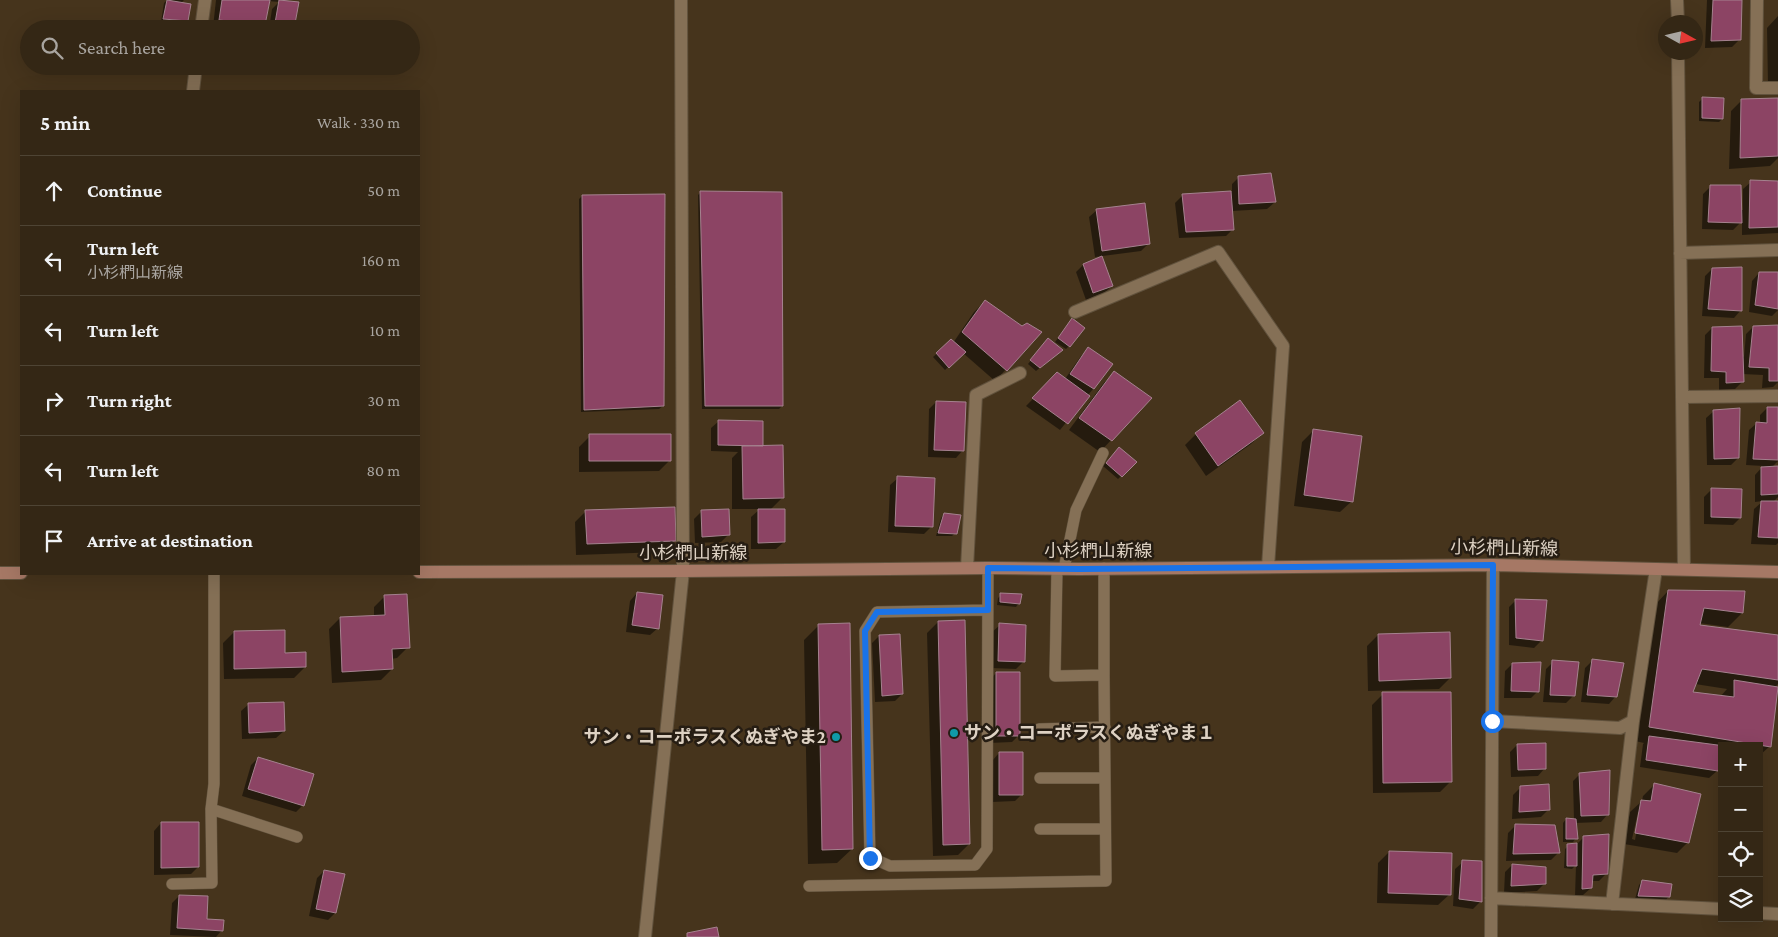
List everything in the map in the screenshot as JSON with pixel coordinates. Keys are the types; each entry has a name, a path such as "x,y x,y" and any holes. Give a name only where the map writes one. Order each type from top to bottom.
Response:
{"main road":[{"name":"小杉椚山新線","path":"420,572 1493,565 1778,572"},
{"path":"0,573 20,573"}],"street":[{"path":"203,20 206,0"},
{"path":"646,937 684,571 681,0"},
{"path":"1678,0 1678,15"},
{"path":"1756,0 1756,88 1778,88"},
{"path":"1678,60 1684,569"},
{"path":"193,90 195,75"},
{"path":"1680,253 1778,250"},
{"path":"1075,312 1218,252 1283,346 1268,567"},
{"path":"968,568 976,395 1020,373"},
{"path":"1682,397 1778,396"},
{"path":"1491,937 1493,565"},
{"path":"1612,904 1633,721 1656,569"},
{"path":"1492,721 1620,728 1633,721"},
{"path":"1491,898 1718,910"},
{"path":"1763,913 1778,914"}],"lane":[{"path":"1103,453 1076,510 1060,569 1055,676 1104,675"},
{"path":"988,568 988,610 987,849 975,865 890,866 870,858 865,631 877,612 988,610"},
{"path":"809,886 1106,881 1104,568"},
{"path":"172,884 212,883 214,575"},
{"path":"1039,729 1105,727"},
{"path":"1040,778 1104,778"},
{"path":"211,809 298,837"},
{"path":"1040,829 1105,829"}],"building":[{"path":"167,0 191,4 188,20 163,19"},
{"path":"222,0 270,0 266,20 219,20"},
{"path":"279,0 299,2 296,20 276,20"},
{"path":"1713,0 1742,0 1741,40 1711,41"},
{"path":"1702,97 1724,98 1723,119 1702,118"},
{"path":"1778,98 1778,156 1740,158 1741,99"},
{"path":"1271,173 1276,202 1239,204 1238,176"},
{"path":"1750,180 1778,181 1778,227 1749,228"},
{"path":"1710,185 1741,185 1742,223 1708,222"},
{"path":"700,191 782,192 783,406 705,406"},
{"path":"1231,191 1234,230 1186,232 1182,194"},
{"path":"665,194 664,406 584,410 582,195"},
{"path":"1145,203 1150,244 1102,251 1096,209"},
{"path":"1102,256 1113,286 1093,293 1083,264"},
{"path":"1742,267 1742,311 1708,309 1712,268"},
{"path":"1759,272 1778,272 1778,309 1755,305"},
{"path":"985,300 1022,326 1027,323 1042,332 1007,371 962,332"},
{"path":"1072,318 1085,328 1070,347 1058,338"},
{"path":"1778,325 1778,381 1769,381 1769,368 1749,367 1753,326"},
{"path":"1742,326 1744,382 1726,383 1726,372 1711,371 1712,327"},
{"path":"1048,338 1063,350 1040,368 1030,360"},
{"path":"951,339 966,352 949,368 936,353"},
{"path":"1088,347 1113,364 1094,389 1070,374"},
{"path":"1114,371 1152,398 1112,441 1079,418"},
{"path":"1057,372 1090,396 1068,424 1032,398"},
{"path":"1240,400 1264,433 1218,466 1195,433"},
{"path":"936,401 966,402 964,451 934,450"},
{"path":"1767,407 1778,407 1778,460 1753,459 1756,422 1767,423"},
{"path":"1740,408 1739,458 1714,459 1713,410"},
{"path":"718,420 763,421 763,446 718,445"},
{"path":"1313,429 1362,436 1353,502 1304,495"},
{"path":"589,434 671,434 671,461 589,461"},
{"path":"783,445 784,498 743,499 742,446"},
{"path":"1119,447 1137,462 1122,477 1106,463"},
{"path":"1778,466 1778,494 1761,495 1761,467"},
{"path":"897,476 935,478 933,527 895,526"},
{"path":"1711,488 1742,489 1741,518 1711,517"},
{"path":"1761,501 1778,501 1778,538 1758,537"},
{"path":"675,507 676,541 587,544 585,510"},
{"path":"729,509 730,535 702,537 701,510"},
{"path":"758,509 785,509 785,542 758,543"},
{"path":"944,513 961,515 957,534 938,533"},
{"path":"1668,590 1745,591 1743,613 1704,608 1700,625 1778,635 1778,680 1702,669 1693,692 1734,697 1734,680 1778,687 1771,747 1763,746 1763,742 1740,742 1649,727"},
{"path":"637,592 663,595 659,629 632,625"},
{"path":"1000,593 1022,594 1020,604 1000,602"},
{"path":"407,594 410,648 392,649 393,669 342,672 340,617 385,615 384,595"},
{"path":"1515,599 1547,600 1543,641 1516,638"},
{"name":"サン・コーポラスくぬぎやま１","path":"965,620 970,844 943,845 938,621"},
{"name":"サン・コーポラスくぬぎやま2","path":"850,623 853,849 822,850 818,624"},
{"path":"999,623 1026,625 1025,662 998,661"},
{"path":"285,630 285,653 306,652 306,667 234,669 234,631"},
{"path":"1450,632 1451,678 1379,681 1378,634"},
{"path":"900,634 903,694 882,696 879,635"},
{"path":"1592,659 1624,663 1617,697 1587,695"},
{"path":"1552,660 1579,662 1575,696 1550,695"},
{"path":"1541,662 1539,692 1511,691 1512,663"},
{"path":"996,672 1020,672 1020,736 996,736"},
{"path":"1382,692 1451,692 1452,782 1383,783"},
{"path":"284,702 285,731 249,733 248,703"},
{"path":"1649,736 1718,745 1718,771 1646,760"},
{"path":"1546,743 1546,769 1518,770 1517,744"},
{"path":"999,752 1023,752 1023,795 999,795"},
{"path":"258,757 314,774 304,806 248,789"},
{"path":"1610,770 1609,815 1581,816 1579,773"},
{"path":"1654,783 1701,794 1689,843 1635,833 1641,800 1651,801"},
{"path":"1549,784 1550,810 1519,812 1520,786"},
{"path":"1566,818 1576,819 1578,839 1566,839"},
{"path":"161,822 199,822 199,867 161,868"},
{"path":"1515,824 1555,825 1560,853 1513,854"},
{"path":"1609,834 1608,874 1593,875 1592,888 1582,889 1583,836"},
{"path":"1577,843 1577,866 1567,866 1567,844"},
{"path":"1389,851 1452,853 1451,895 1388,893"},
{"path":"1462,860 1482,861 1482,902 1459,899"},
{"path":"1512,864 1546,867 1546,884 1511,886"},
{"path":"324,870 345,874 336,913 316,909"},
{"path":"1642,880 1672,884 1670,897 1638,896"},
{"path":"179,895 208,896 207,919 224,920 223,931 177,928"},
{"path":"717,927 719,937 687,937 687,933"}],"place":[{"name":"サン・コーポラスくぬぎやま１","path":"954,733"},
{"name":"サン・コーポラスくぬぎやま2","path":"836,737"}],"route":[{"path":"870,858 865,631 877,612 988,610 988,568 1079,569 1493,565 1492,721"}]}
